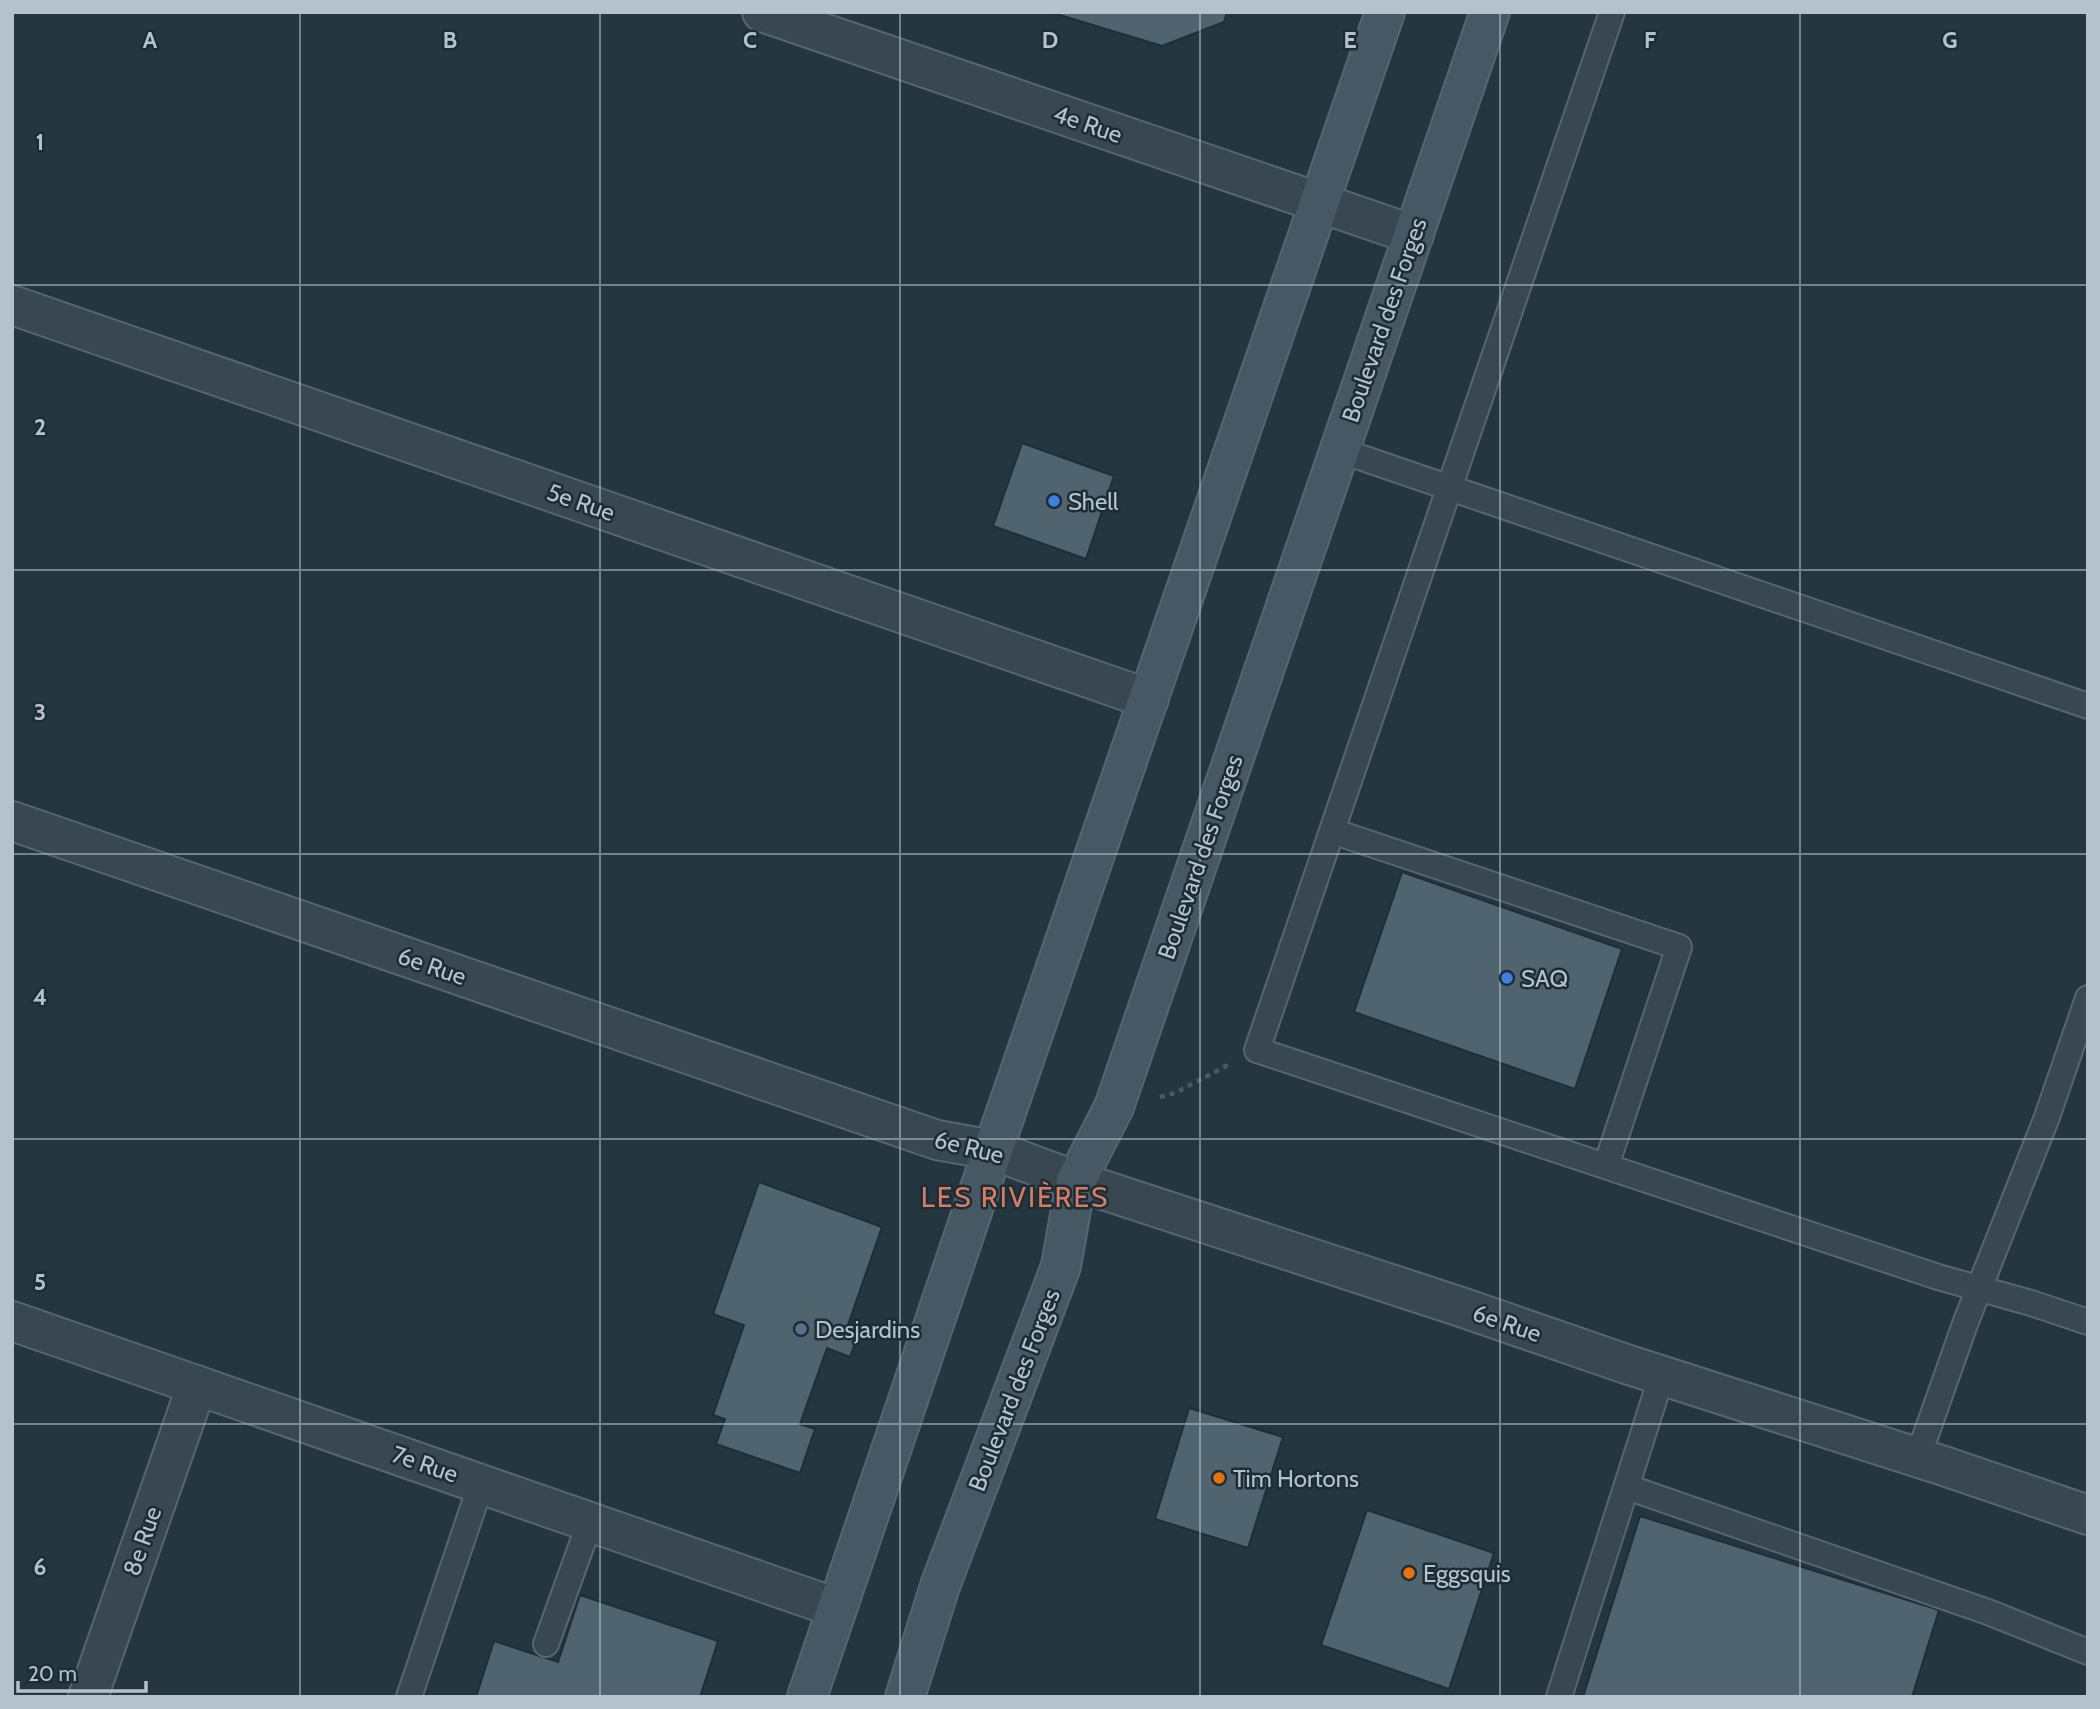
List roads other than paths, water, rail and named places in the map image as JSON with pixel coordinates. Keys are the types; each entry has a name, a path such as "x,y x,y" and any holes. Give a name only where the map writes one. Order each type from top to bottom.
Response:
{"main road":[{"path":"807,1697 1385,12"},
{"name":"Boulevard des Forges","path":"905,1697 940,1586 1060,1266 1076,1181 1114,1107 1490,12"}],"street":[{"name":"4e Rue","path":"762,12 1414,235"},
{"name":"5e Rue","path":"12,305 1149,699"},
{"name":"6e Rue","path":"12,821 937,1140 993,1150 1076,1181 2088,1515"},
{"name":"7e Rue","path":"12,1321 837,1608"},
{"name":"8e Rue","path":"88,1697 197,1385"}],"lane":[{"path":"1612,12 1257,1050 1938,1277 2088,1322"},
{"path":"1339,450 2088,706"},
{"path":"1332,831 1679,947 1606,1166"},
{"path":"1918,1457 1979,1288 2047,1117 2088,998"},
{"path":"1559,1697 1662,1376"},
{"path":"409,1697 481,1484"},
{"path":"1627,1487 1988,1612 2088,1651"},
{"path":"546,1644 590,1522"}],"place":[{"name":"Shell","path":"1054,501"},
{"name":"SAQ","path":"1507,978"},
{"name":"Desjardins","path":"801,1329"},
{"name":"Tim Hortons","path":"1219,1478"},
{"name":"Eggsquis","path":"1409,1573"}],"district":[{"name":"LES RIVIÈRES","path":"1015,1197"}]}
